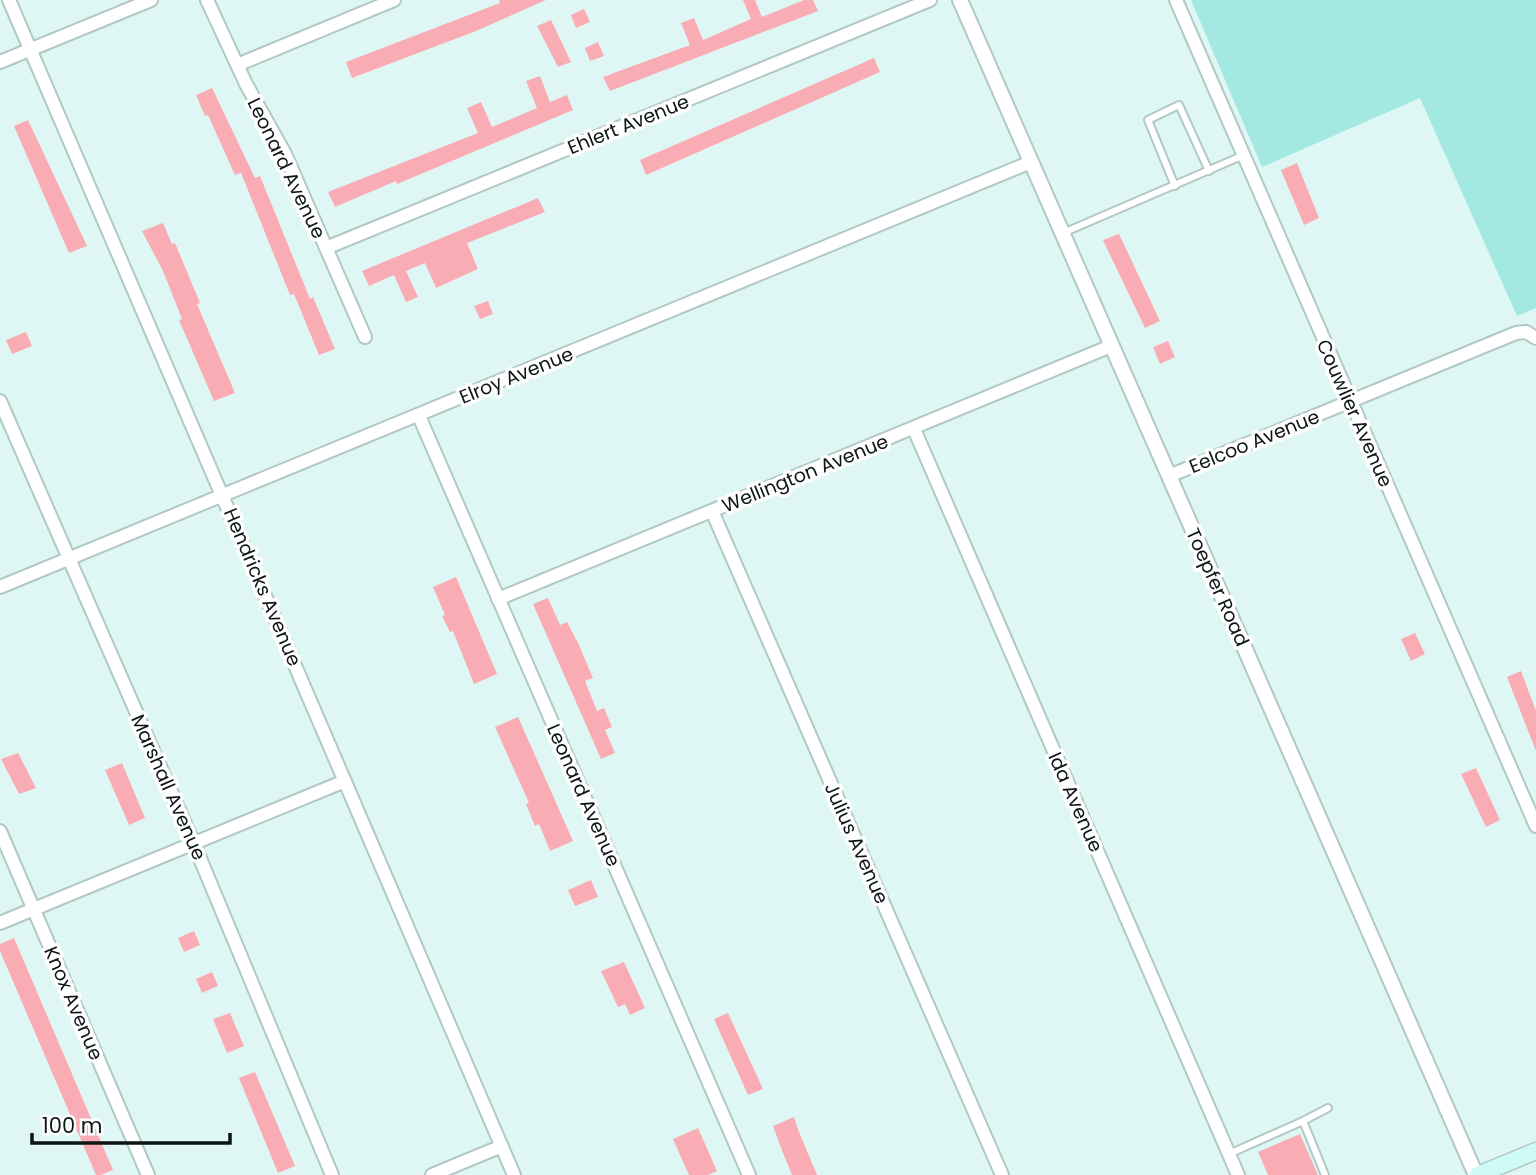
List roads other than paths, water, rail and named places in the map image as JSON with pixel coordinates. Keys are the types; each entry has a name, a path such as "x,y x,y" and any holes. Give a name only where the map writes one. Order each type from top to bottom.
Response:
{"main road":[{"path":"1477,1175 1536,1151"}],"street":[{"name":"Hendricks Avenue","path":"9,0 514,1175"},
{"path":"0,62 151,0"},
{"name":"Leonard Avenue","path":"207,0 237,65 285,154 365,337"},
{"path":"237,65 394,0"},
{"name":"Ehlert Avenue","path":"326,248 930,0"},
{"name":"Toepfer Road","path":"960,0 1477,1175"},
{"name":"Couwlier Avenue","path":"1176,0 1536,826"},
{"name":"Elroy Avenue","path":"0,587 1031,162"},
{"name":"Eelcoo Avenue","path":"1169,476 1516,333 1535,337"},
{"name":"Wellington Avenue","path":"498,598 1111,346"},
{"name":"Marshall Avenue","path":"0,401 194,844 332,1175"},
{"name":"Leonard Avenue","path":"419,415 749,1175"},
{"name":"Ida Avenue","path":"914,429 1238,1175"},
{"name":"Julius Avenue","path":"712,511 1002,1175"},
{"path":"0,923 345,781"},
{"name":"Knox Avenue","path":"0,831 148,1175"},
{"path":"432,1175 502,1146"}],"lane":[{"path":"1175,186 1148,120 1179,105 1209,171"},
{"path":"1063,233 1244,155"},
{"path":"1229,1154 1328,1108"},
{"path":"1303,1121 1325,1175"}]}
